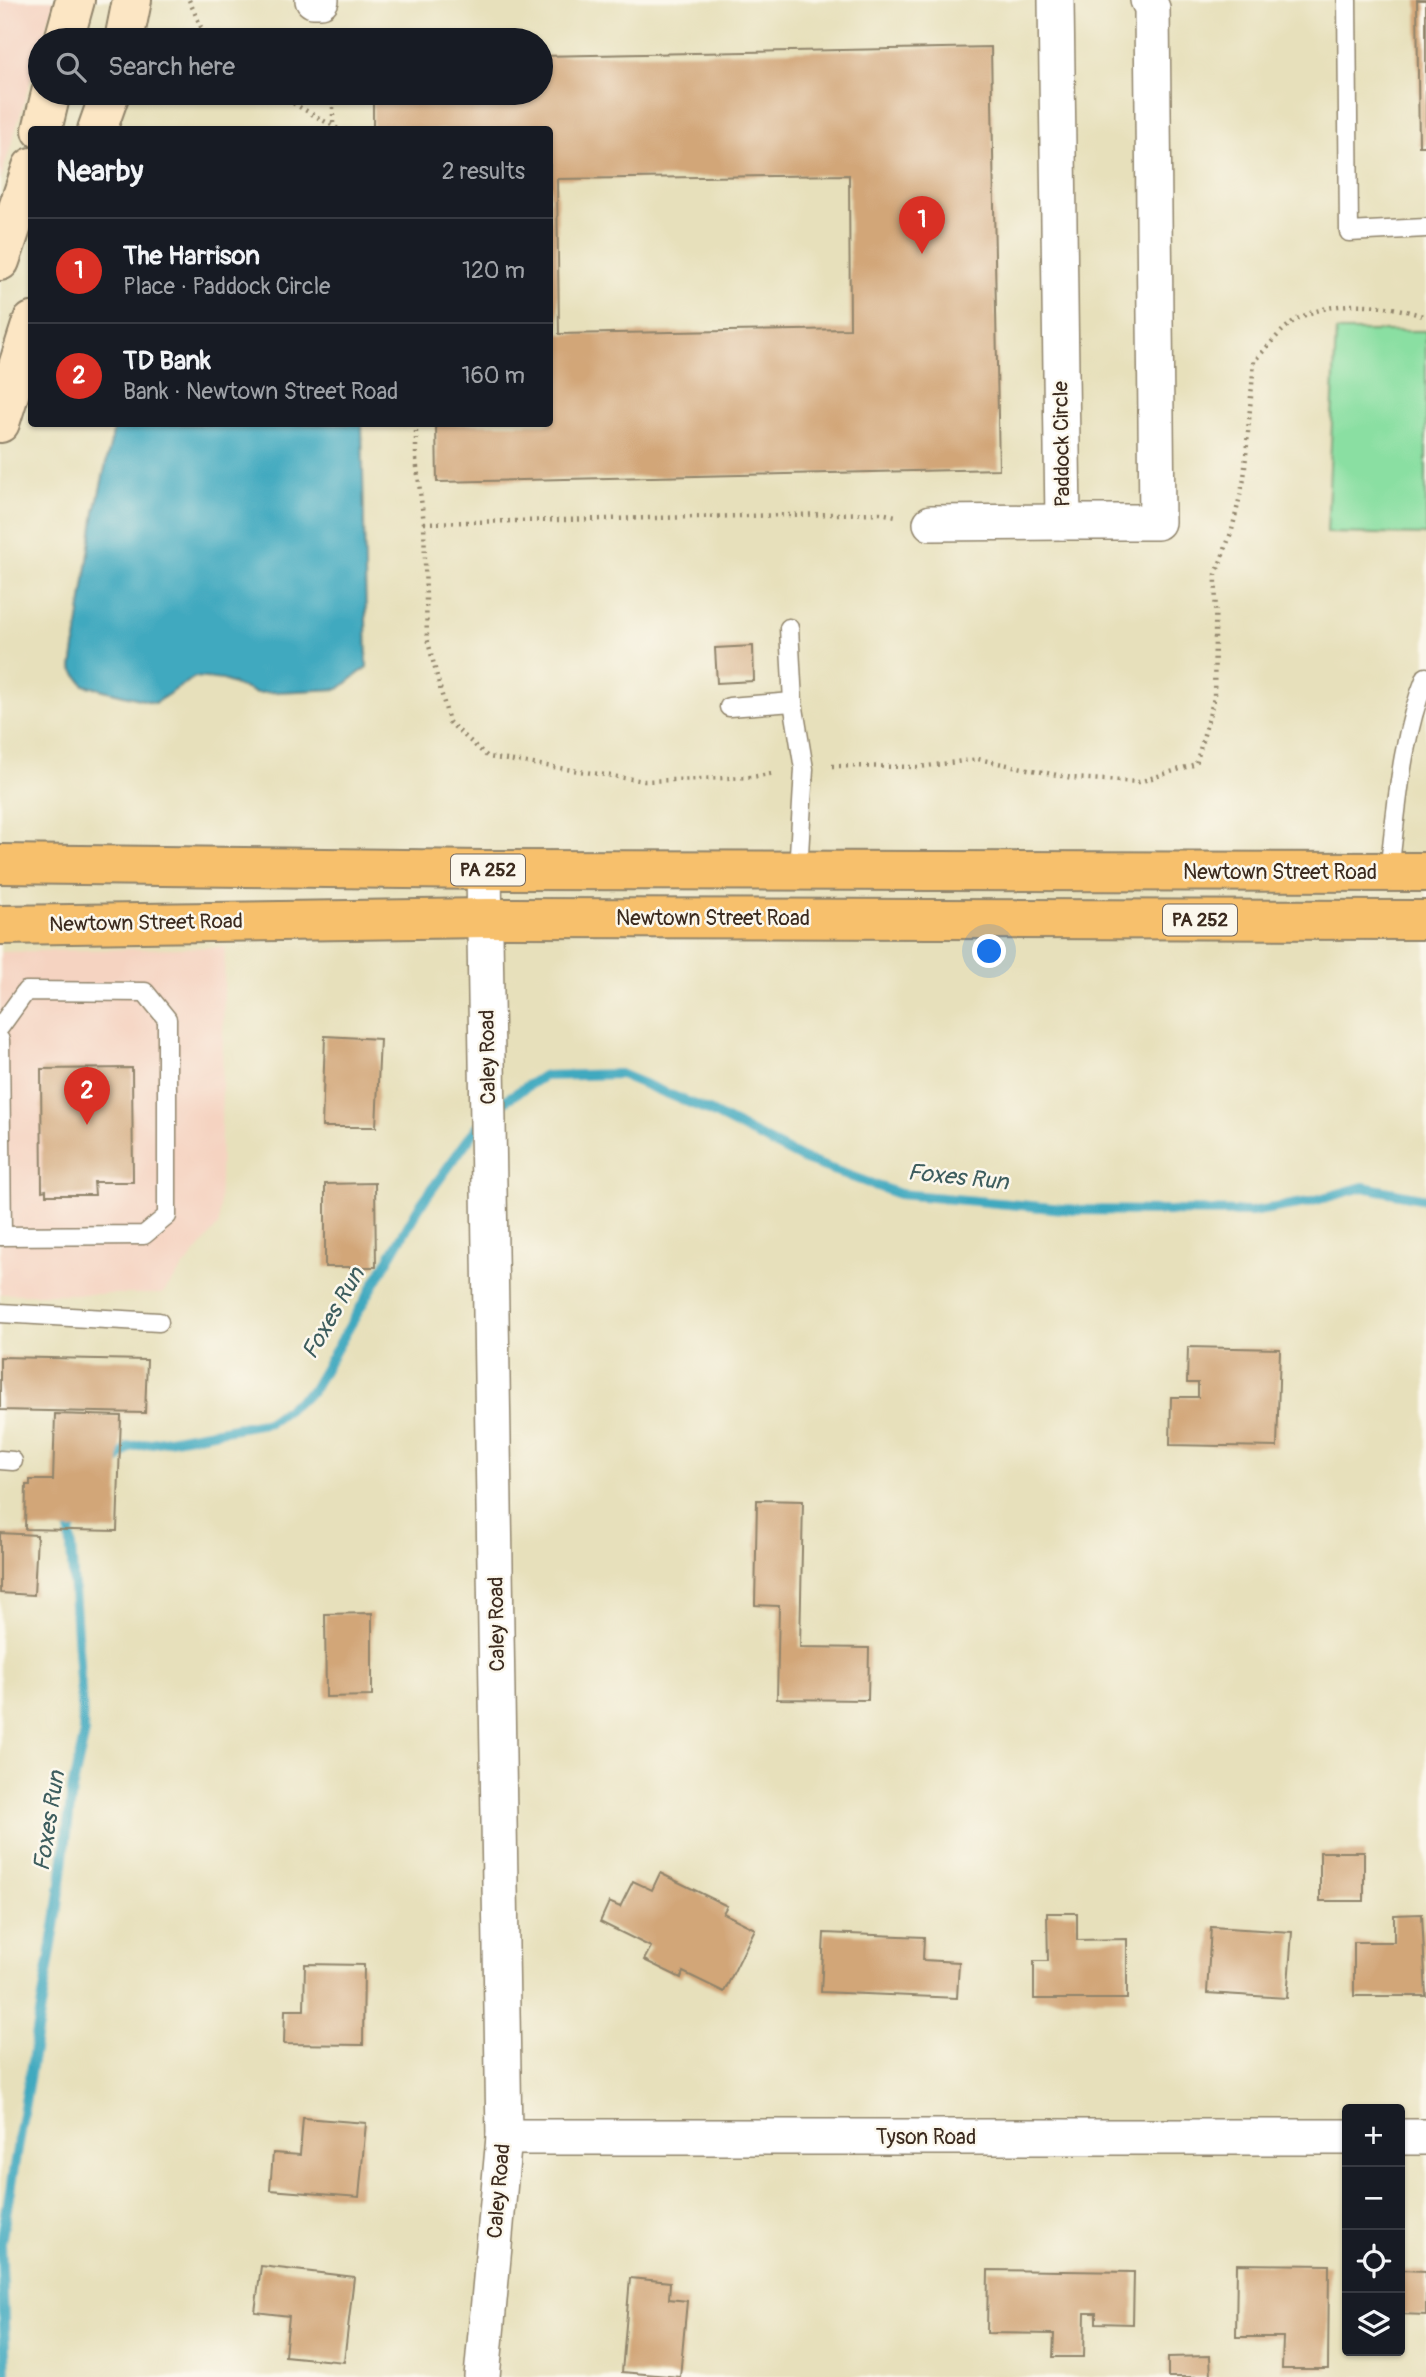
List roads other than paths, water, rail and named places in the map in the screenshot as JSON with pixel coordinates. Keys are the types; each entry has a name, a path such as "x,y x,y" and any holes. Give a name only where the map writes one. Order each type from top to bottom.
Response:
{"main road":[{"path":"67,28 75,0"},
{"path":"126,28 132,0"},
{"path":"42,126 48,105"},
{"path":"98,126 106,105"},
{"path":"0,261 28,179"},
{"path":"0,423 28,335"},
{"name":"Newtown Street Road","path":"0,864 484,870 1408,872"},
{"name":"Newtown Street Road","path":"0,925 486,918 1426,920"}],"street":[{"path":"313,0 321,0"},
{"name":"Paddock Circle","path":"1056,0 1063,523 1157,522 1152,8 1148,0"},
{"path":"931,523 1063,523"},
{"name":"Caley Road","path":"482,2377 504,2137 484,870"},
{"name":"Tyson Road","path":"504,2137 1342,2137"},
{"path":"1405,2137 1426,2137"}],"lane":[{"path":"1347,0 1349,232 1426,228"},
{"path":"789,628 793,702 804,769 798,871"},
{"path":"1408,872 1399,788 1418,698 1426,677"},
{"path":"729,707 793,702"},
{"path":"0,1027 26,991 145,992 167,1019 167,1216 145,1235 1,1236 0,1040"},
{"path":"0,1313 159,1322"}],"water":[{"path":"114,427 362,427 367,667 339,689 256,693 223,680 195,677 155,703 84,685 72,668 95,512"}],"waterway":[{"name":"Foxes Run","path":"495,1107 543,1076 620,1074 707,1110 803,1159 899,1194 1074,1210 1251,1212 1309,1202 1363,1187 1426,1199"},
{"name":"Foxes Run","path":"112,1465 129,1447 269,1422 312,1391 419,1207 478,1126"},
{"name":"Foxes Run","path":"6,2377 1,2243 57,1915 72,1790 84,1737 70,1532 77,1519"}],"place":[{"name":"The Harrison","path":"922,254"},
{"name":"TD Bank","path":"87,1125"}]}
